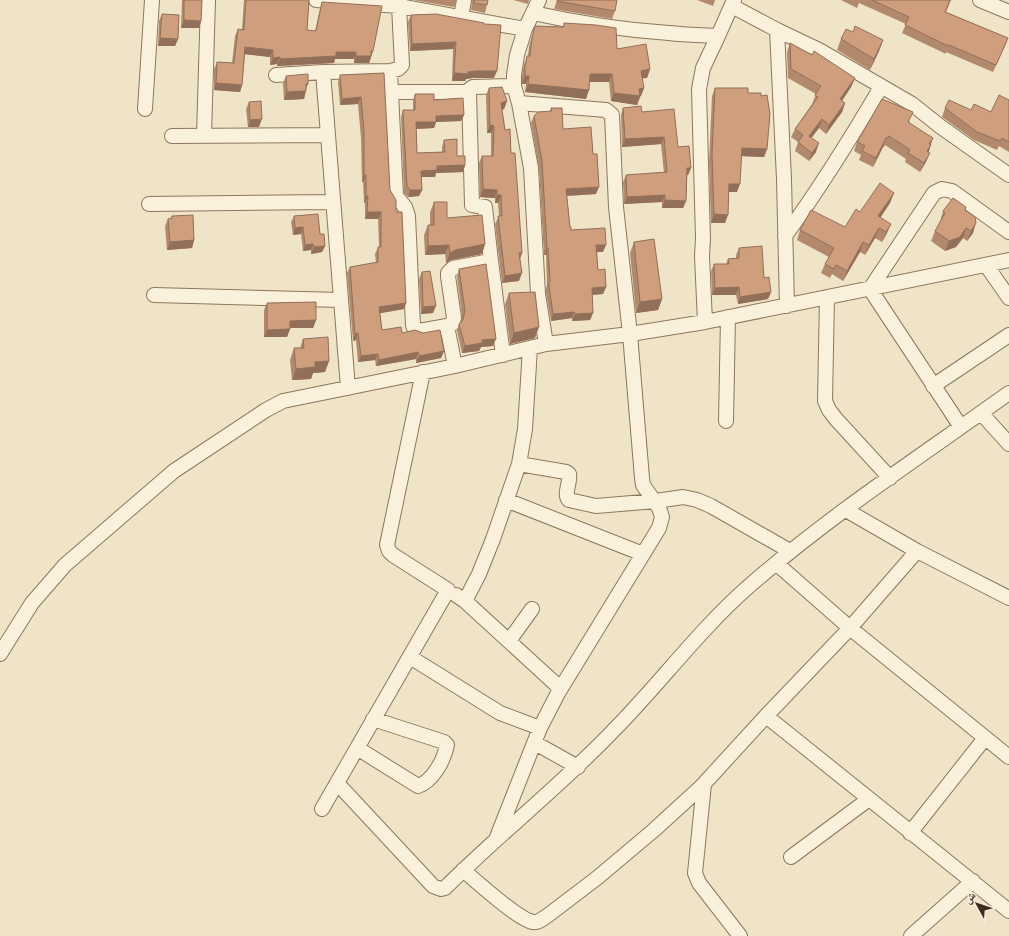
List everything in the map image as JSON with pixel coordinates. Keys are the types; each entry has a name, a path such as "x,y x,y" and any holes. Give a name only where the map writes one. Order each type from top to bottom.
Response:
{"street":[{"path":"145,109 152,0"},
{"path":"204,136 208,0"},
{"path":"317,0 399,3 526,30"},
{"path":"461,17 464,0"},
{"path":"539,0 517,55 514,86 519,102 531,168 538,294 546,344"},
{"path":"980,0 1009,12"},
{"path":"276,75 323,72 390,71 398,69 402,65 399,3"},
{"path":"705,322 702,256 703,239 699,89 703,68 733,3 777,30 819,50 912,104 941,127 1009,175"},
{"path":"533,13 618,28 718,36"},
{"path":"777,30 784,179 787,306"},
{"path":"390,71 396,196 405,207 408,216 414,328 419,330 452,324 454,318 448,276 450,270 453,268 491,261"},
{"path":"323,72 348,388"},
{"path":"503,355 485,207 472,205 469,92 473,87 514,86"},
{"path":"785,236 814,196 881,87"},
{"path":"391,92 469,92"},
{"path":"496,839 540,728 560,688 659,528 662,517 660,508 656,501 643,484 630,334 616,202 612,115 606,110 519,102"},
{"path":"172,136 328,136"},
{"path":"870,289 934,193 942,189 952,191 1009,232"},
{"path":"149,204 333,202"},
{"path":"0,654 32,603 65,565 174,471 266,410 283,401 455,366 546,344 630,334 705,322 1009,260"},
{"path":"986,265 1009,298"},
{"path":"870,289 961,427"},
{"path":"154,295 341,300"},
{"path":"827,297 825,401 829,410 836,419 890,478"},
{"path":"726,421 728,317"},
{"path":"447,326 455,366"},
{"path":"933,386 1009,335"},
{"path":"465,601 479,574 493,539 519,464 525,429 530,348"},
{"path":"423,372 387,545 389,551 392,555 465,601 560,688"},
{"path":"337,783 433,886 441,889 445,888 496,839 578,767 726,607 777,564 790,551 1009,393"},
{"path":"981,414 1009,444"},
{"path":"519,464 570,474 566,495 567,498 569,500 596,506 656,501 683,497 697,500 711,506 790,551"},
{"path":"506,500 643,554"},
{"path":"846,510 917,551 1009,598"},
{"path":"463,870 521,917 534,922 540,921 597,878 654,830 704,784 850,628 917,551"},
{"path":"777,564 850,628 1009,757"},
{"path":"322,809 448,590"},
{"path":"509,642 532,610"},
{"path":"410,657 500,713 540,728"},
{"path":"766,716 1009,911"},
{"path":"358,748 418,786 426,782 437,768 446,751 447,745 441,740 373,719"},
{"path":"910,833 985,738"},
{"path":"535,743 578,767"},
{"path":"704,784 696,873 699,883 740,936"},
{"path":"791,857 869,799"},
{"path":"911,936 973,881"}],"building":[{"path":"184,0 202,0 201,21 184,20"},
{"path":"246,0 309,0 307,30 316,31 322,2 382,6 371,56 356,56 356,52 336,52 336,56 280,59 280,57 273,58 273,50 245,47 242,85 216,83 217,62 234,63 238,29 244,30"},
{"path":"474,0 488,0 487,5 474,3"},
{"path":"557,0 617,0 615,11"},
{"path":"872,0 950,0 945,12 1008,38 996,65 949,45 948,46 905,25 909,17"},
{"path":"162,14 179,15 178,39 160,38"},
{"path":"436,14 484,24 501,25 497,71 475,71 468,72 468,74 454,73 456,42 412,44 411,15"},
{"path":"564,23 616,28 617,49 646,44 650,69 641,71 644,88 639,89 640,96 614,93 612,74 590,74 589,90 528,84 529,76 525,76 525,67 527,56 530,56 535,26 564,27"},
{"path":"855,26 883,40 874,59 841,39 846,29 853,32"},
{"path":"790,43 812,55 814,51 855,78 840,99 845,103 829,125 822,119 809,136 819,143 812,153 798,142 803,135 795,129 818,97 815,95 821,86 791,69"},
{"path":"384,73 390,190 396,200 396,212 402,212 406,303 379,307 382,330 401,327 402,333 415,330 423,333 440,330 444,351 419,356 418,352 379,360 378,354 361,356 358,333 355,334 350,267 378,262 378,247 381,247 381,212 367,212 368,196 366,196 366,175 364,175 364,132 361,97 342,99 340,75"},
{"path":"308,74 306,91 287,92 286,76"},
{"path":"502,87 507,101 501,103 505,130 510,129 511,153 515,153 522,253 519,253 522,273 505,276 498,216 502,216 501,195 497,195 497,190 483,189 482,156 493,156 494,126 490,125 489,88"},
{"path":"715,88 748,88 748,93 761,93 761,96 767,95 770,114 767,149 742,148 740,184 729,184 728,215 714,214 712,154"},
{"path":"415,94 434,94 434,100 463,98 464,115 436,116 436,122 416,122 417,153 445,152 444,140 457,139 457,156 465,156 465,165 437,166 437,170 421,171 422,190 410,190 407,186 403,110 415,110"},
{"path":"999,95 1009,100 1009,142 1002,138 1000,141 977,132 945,108 949,100 971,110 974,104 991,112"},
{"path":"882,99 913,112 908,122 933,138 927,151 930,153 924,163 908,153 910,150 889,136 886,138 876,158 862,151 865,146 857,142"},
{"path":"261,101 262,119 250,120 249,102"},
{"path":"641,106 642,112 674,109 678,147 689,146 691,168 687,168 686,201 665,200 665,195 627,197 626,175 667,172 664,137 625,139 623,108"},
{"path":"551,108 562,108 563,129 591,127 593,154 597,154 599,187 566,189 571,230 605,228 606,245 596,245 598,270 605,269 606,287 592,288 593,313 575,314 574,312 553,314 549,286 550,281 542,161 534,116 538,112 552,111"},
{"path":"880,183 894,193 878,216 891,224 886,232 879,228 869,245 863,242 847,271 836,265 834,269 825,264 834,248 800,230 811,210 845,227 856,209 860,212"},
{"path":"953,198 966,207 965,210 975,217 976,223 971,231 966,228 960,237 949,241 935,231 945,213 943,211"},
{"path":"434,202 447,202 447,218 482,215 485,244 455,250 450,253 449,245 428,246 428,225 434,225"},
{"path":"318,214 320,234 324,234 325,246 314,247 313,244 305,245 303,227 295,228 294,216"},
{"path":"193,215 194,240 170,242 168,219 172,218 172,216"},
{"path":"654,239 662,299 640,302 634,242"},
{"path":"762,246 764,278 769,277 771,292 740,297 739,287 715,288 714,264 729,264 728,259 739,258 739,248"},
{"path":"486,264 496,339 482,340 482,343 465,346 459,324 463,320 465,310 459,269"},
{"path":"430,271 436,306 423,307 422,272"},
{"path":"535,292 539,327 514,333 509,293"},
{"path":"316,302 316,320 290,321 290,329 267,330 267,303"},
{"path":"328,337 329,361 315,362 315,367 296,369 294,348 304,348 303,339"}]}
